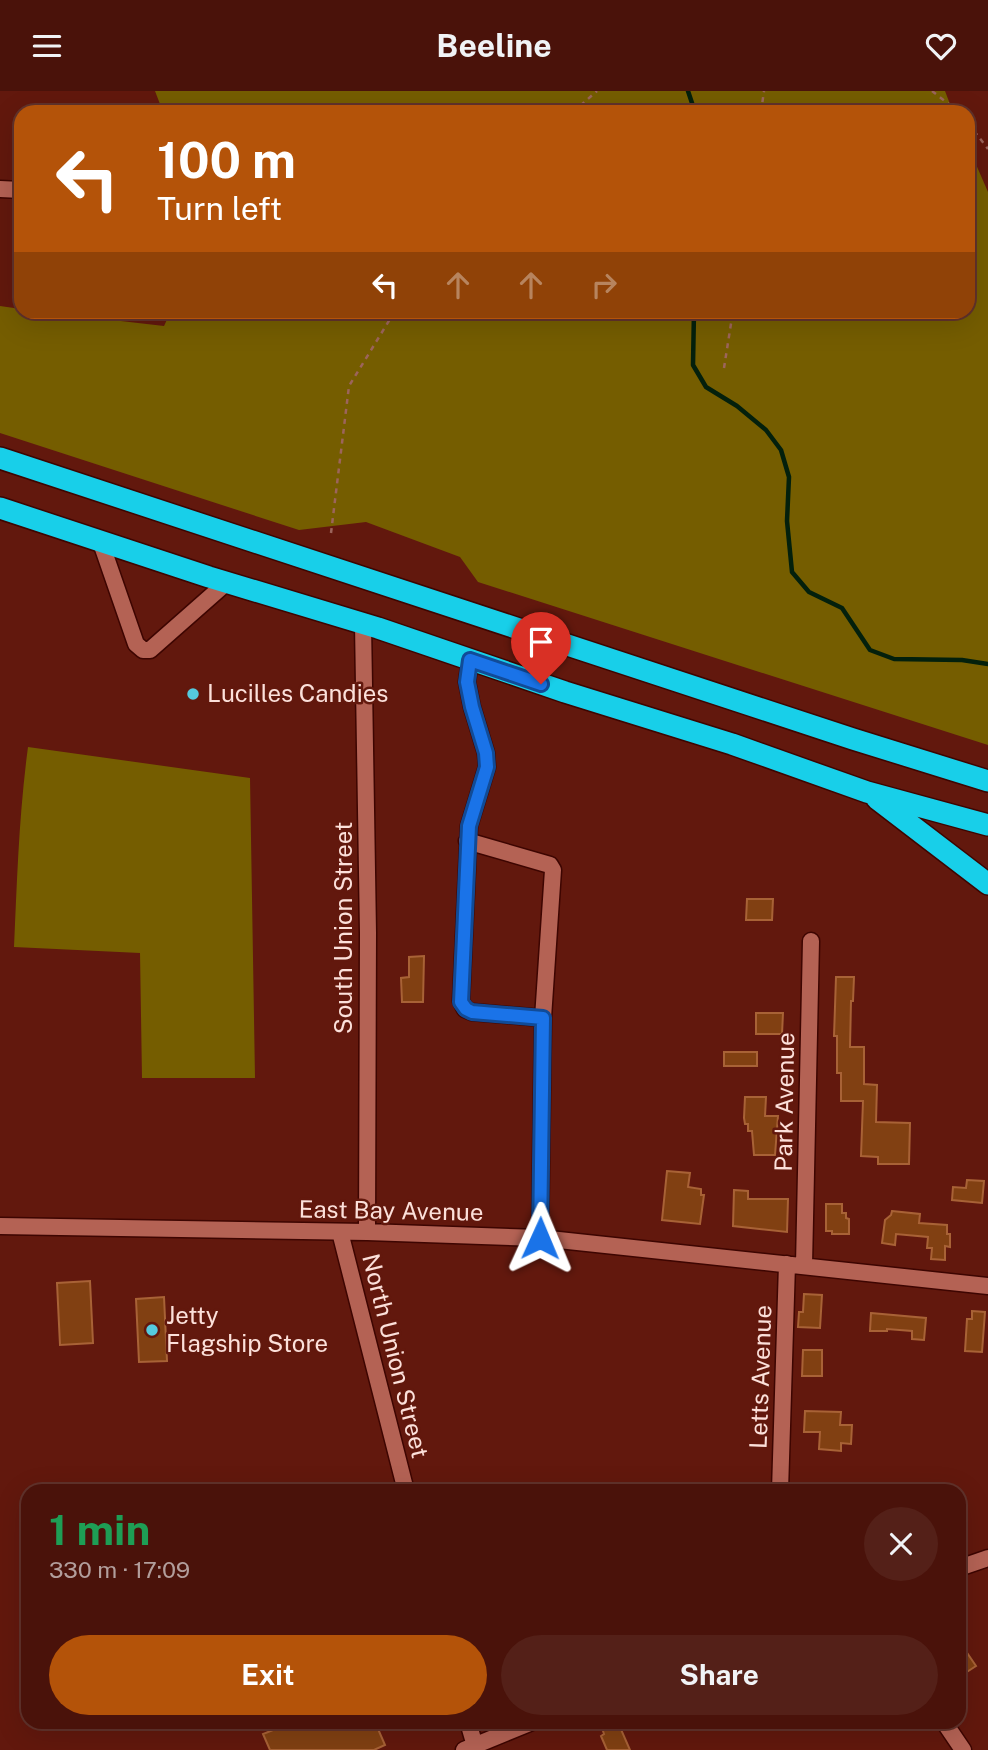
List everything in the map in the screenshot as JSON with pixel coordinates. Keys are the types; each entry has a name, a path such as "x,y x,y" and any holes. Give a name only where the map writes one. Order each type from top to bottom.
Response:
{"highway":[{"path":"0,458 988,782"},
{"path":"0,508 732,744 867,792 988,825"},
{"path":"867,792 988,884"}],"street":[{"path":"100,540 136,644 144,650 150,650 226,583"},
{"name":"South Union Street","path":"363,624 368,933 367,1232"},
{"path":"470,660 467,682 486,753 487,767 467,841 461,1002 472,1012 543,1018"},
{"path":"467,841 550,865 553,870 543,1018 540,1238"},
{"name":"Park Avenue","path":"804,1265 811,940"},
{"name":"East Bay Avenue","path":"0,1226 367,1232 540,1238 988,1286"},
{"name":"North Union Street","path":"340,1232 404,1484"},
{"name":"Letts Avenue","path":"780,1484 787,1264"},
{"path":"966,1566 988,1558"},
{"path":"468,1729 469,1748 515,1729"},
{"path":"949,1729 963,1750"}],"path":[{"path":"581,105 597,91"},
{"path":"932,91 953,105"},
{"path":"975,132 988,149"},
{"path":"331,533 349,386 391,319"},
{"path":"724,368 732,319"}],"shaded area":[{"path":"155,91 945,91 950,105 160,105"},
{"path":"975,162 988,192 988,745 478,582 460,557 366,522 299,530 0,433 0,306 14,308 14,319 104,319 164,326 167,319 975,319"},
{"path":"28,747 250,778 255,1078 142,1078 140,953 14,947 20,822"}],"building":[{"path":"747,899 773,899 772,920 746,920"},
{"path":"424,956 423,1002 402,1002 401,978 409,977 409,957"},
{"path":"836,977 854,977 850,1047 864,1047 864,1084 877,1085 876,1122 910,1123 909,1164 878,1164 878,1157 861,1156 863,1101 841,1101 841,1073 837,1073 837,1036 834,1036"},
{"path":"756,1013 783,1013 782,1034 756,1034"},
{"path":"724,1052 757,1052 757,1066 724,1066"},
{"path":"745,1097 766,1097 765,1116 778,1116 775,1155 754,1155 752,1131 748,1131 744,1118"},
{"path":"667,1171 690,1173 688,1187 701,1189 701,1195 704,1195 700,1224 662,1220"},
{"path":"967,1180 984,1181 982,1203 952,1200 953,1187 966,1188"},
{"path":"734,1190 748,1191 748,1199 788,1199 787,1232 733,1226"},
{"path":"826,1204 842,1204 842,1213 846,1213 846,1218 849,1219 849,1234 832,1234 832,1231 826,1231"},
{"path":"892,1211 920,1214 919,1223 947,1225 950,1247 945,1246 945,1260 931,1259 932,1248 927,1248 928,1237 896,1234 895,1245 882,1243 885,1220"},
{"path":"90,1281 93,1343 60,1345 57,1283"},
{"path":"804,1294 822,1295 820,1328 798,1327 799,1312 803,1312"},
{"name":"Jetty Flagship Store","path":"164,1297 167,1361 139,1362 136,1299"},
{"path":"972,1311 985,1312 982,1352 965,1351 967,1319 972,1319"},
{"path":"871,1313 926,1318 924,1340 912,1339 912,1331 870,1331"},
{"path":"803,1350 822,1350 822,1376 802,1376"},
{"path":"805,1411 841,1412 840,1425 852,1425 851,1444 841,1443 841,1451 819,1449 820,1432 804,1432"},
{"path":"966,1651 976,1666 966,1672"},
{"path":"276,1729 378,1729 385,1745 374,1750 270,1750 263,1734"},
{"path":"602,1729 621,1729 630,1750 607,1750 601,1736 604,1734"}],"waterway":[{"path":"688,91 693,105"},
{"path":"694,319 693,365 706,387 737,406 766,430 781,450 789,477 787,521 792,572 809,592 842,608 870,650 894,659 962,660 988,664"}],"place":[{"name":"Lucilles Candies","path":"193,694"},
{"name":"Jetty Flagship Store","path":"152,1330"}],"route":[{"path":"540,1238 543,1018 472,1012 461,1002 467,841 487,767 486,753 467,682 470,660 541,684"}]}
